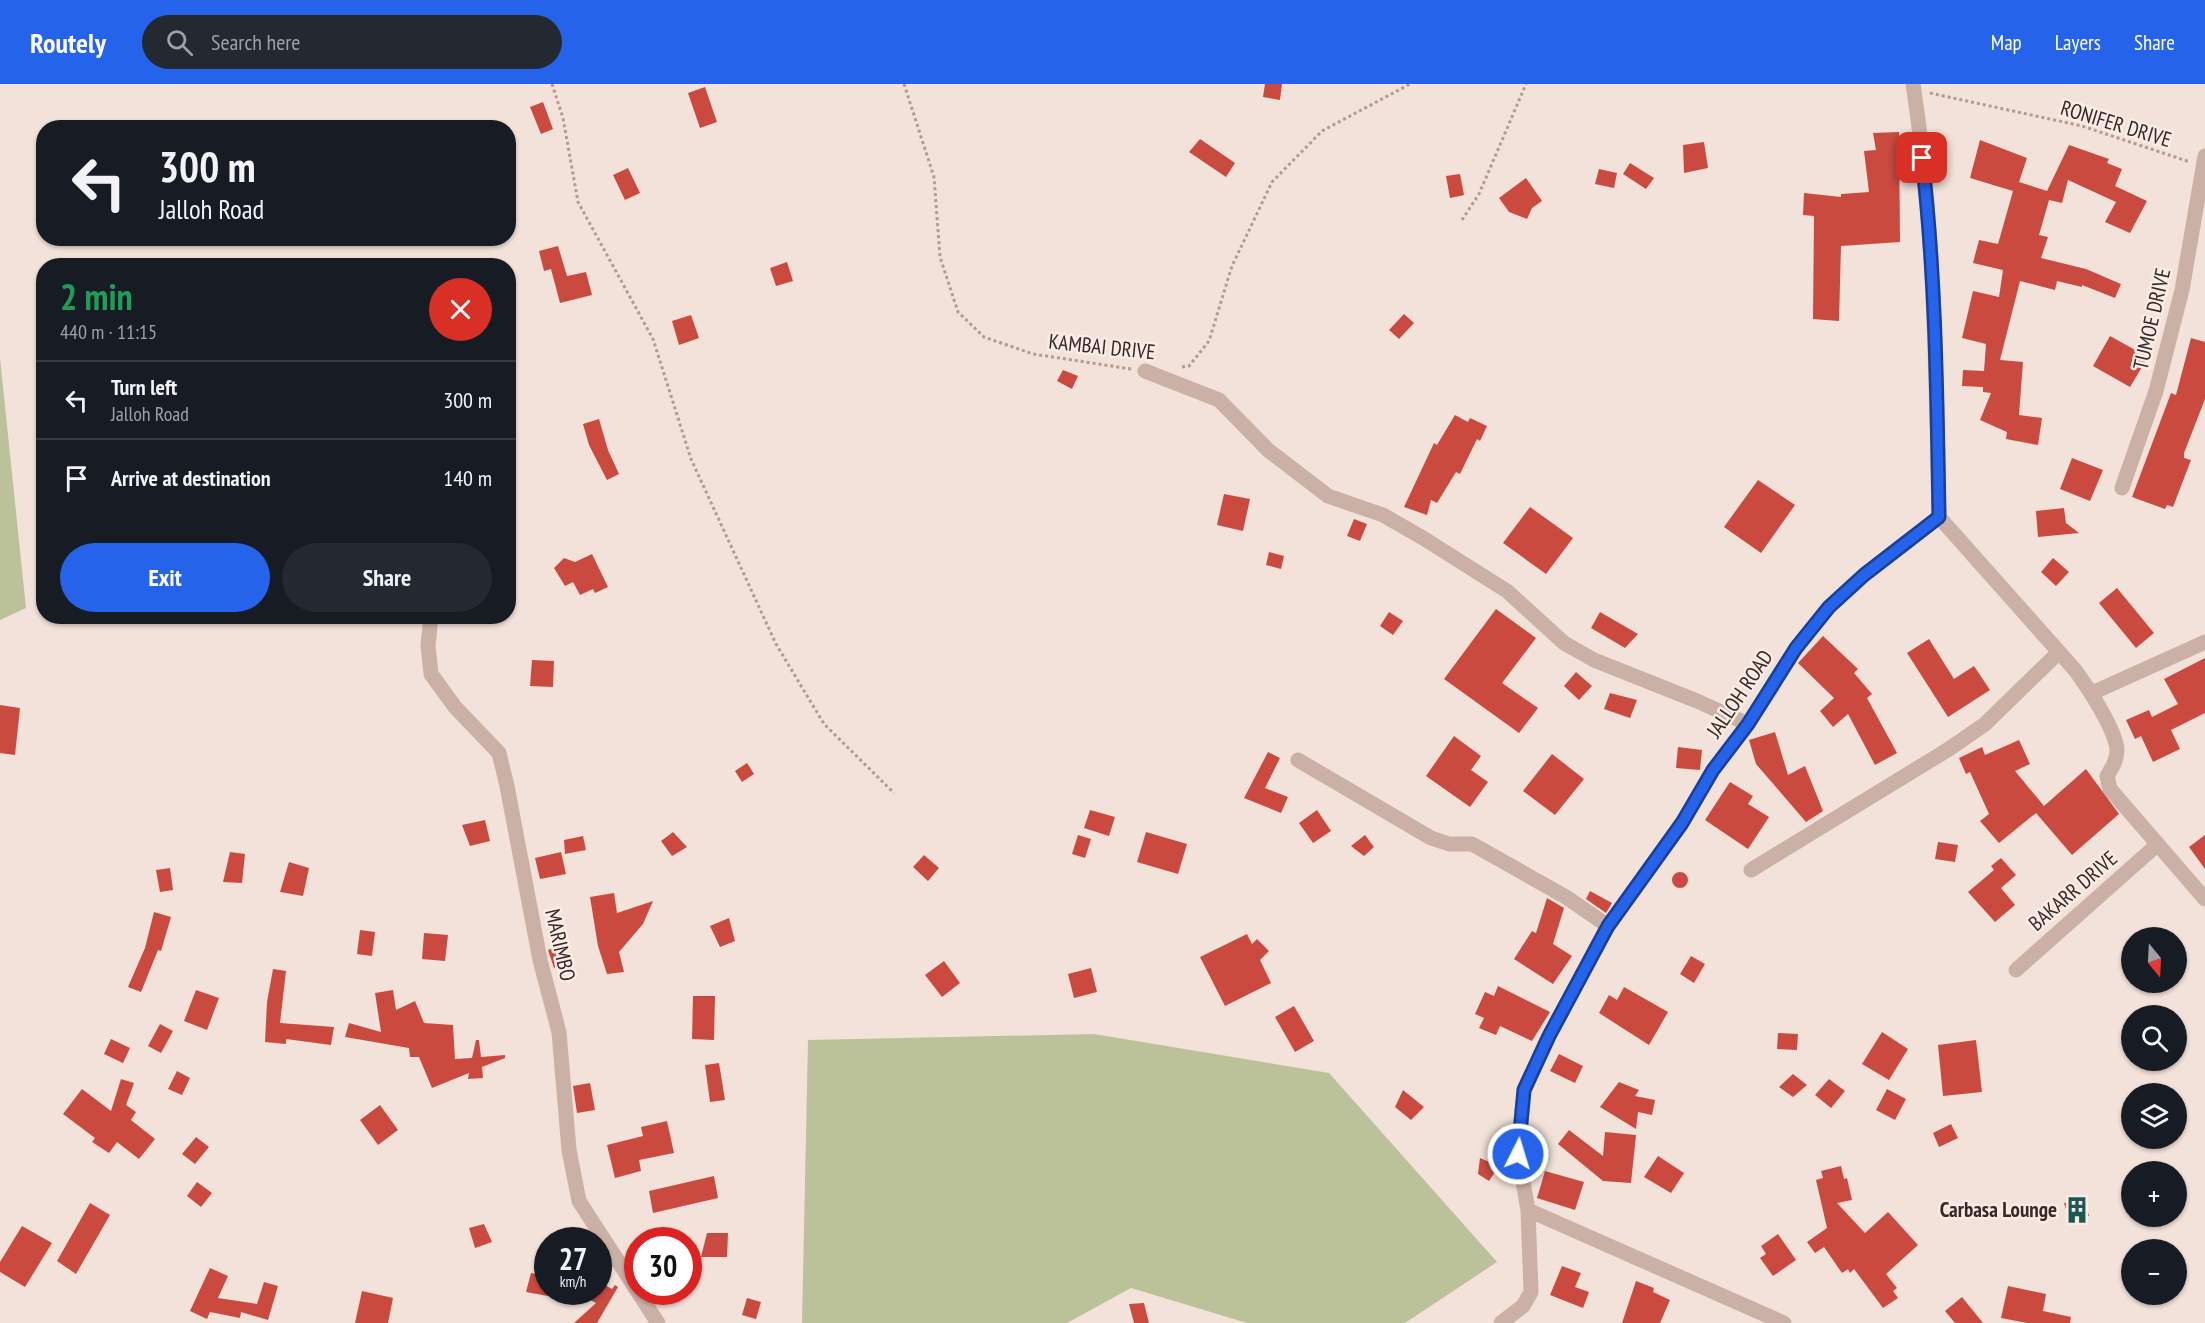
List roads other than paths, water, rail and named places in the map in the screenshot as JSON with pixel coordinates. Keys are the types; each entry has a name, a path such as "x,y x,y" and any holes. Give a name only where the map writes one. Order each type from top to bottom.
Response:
{"street":[{"path":"1914,87 1928,204 1937,387 1939,517 2060,652 2092,693 2117,747 2114,765 2107,776 2110,789 2205,899"},
{"name":"TUMOE DRIVE","path":"2122,488 2156,391 2182,290 2204,161"},
{"path":"1145,371 1219,400 1268,450 1328,496 1383,515 1424,538 1507,591 1564,643 1594,660 1748,724"},
{"name":"JALLOH ROAD","path":"1501,1323 1523,1306 1531,1292 1528,1210 1518,1154 1524,1090 1549,1036 1608,926 1682,823 1713,770 1748,724 1796,648 1829,607 1864,575 1939,517"},
{"name":"MARIMBO","path":"430,624 428,646 430,674 455,707 498,753 507,786 540,960 559,1032 569,1150 579,1201 658,1323"},
{"path":"2092,693 2205,642"},
{"path":"1751,870 1967,737 1985,724 2060,652"},
{"path":"1298,760 1431,838 1449,844 1472,844 1566,897 1608,926"},
{"name":"BAKARR DRIVE","path":"2016,970 2158,844"},
{"path":"1528,1210 1599,1239 1784,1323"}],"place":[{"name":"Carbasa Lounge","path":"2077,1210"}]}
